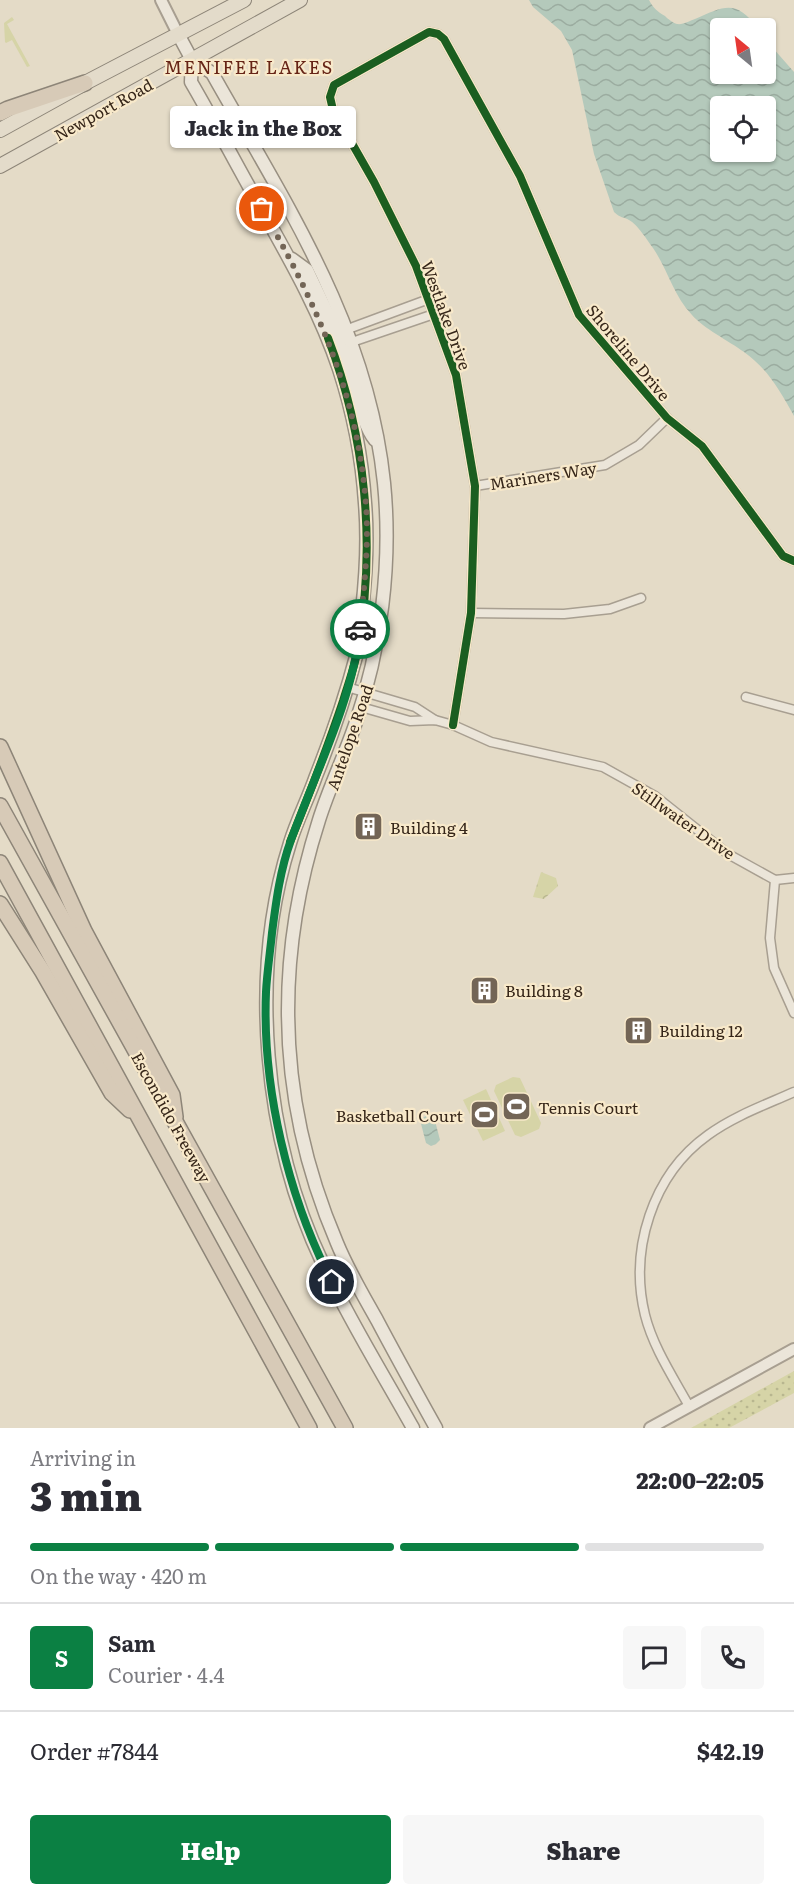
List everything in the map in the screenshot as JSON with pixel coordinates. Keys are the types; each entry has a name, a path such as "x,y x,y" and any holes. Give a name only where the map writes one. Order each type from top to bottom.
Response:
{"highway":[{"path":"0,113 85,83"},
{"path":"0,747 84,931 172,1095 177,1126"},
{"name":"Escondido Freeway","path":"0,806 345,1428"},
{"name":"Escondido Freeway","path":"0,863 309,1428"},
{"path":"0,904 43,972 112,1093 143,1122"}],"main road":[{"name":"Newport Road","path":"0,130 244,0"},
{"name":"Newport Road","path":"0,166 300,0"},
{"name":"Antelope Road","path":"178,34 192,60 212,73 312,252 348,329 370,403 379,446 384,485 386,565 382,612 366,692 320,815 301,884 295,917 287,997 291,1080 304,1147 316,1189 337,1245 436,1428"},
{"name":"Antelope Road","path":"192,60 191,82 289,257 328,338 352,415 361,459 366,506 366,550 358,650 317,775 290,842 277,895 266,993 270,1065 277,1120 306,1225 322,1263 413,1428"},
{"path":"289,257 307,270 335,329 352,342"},
{"path":"328,338 337,344 345,355 368,432 379,446"}],"street":[{"name":"Antelope Road","path":"161,0 178,34"},
{"name":"Westlake Drive","path":"438,34 429,32 334,85 330,97 333,110 399,231 429,299 456,375 475,486 471,612 453,725"},
{"name":"Shoreline Drive","path":"438,34 444,39 520,176 579,315 667,418 702,446 783,556 794,561"},
{"path":"348,329 429,299"},
{"path":"352,342 434,314"},
{"name":"Mariners Way","path":"475,486 605,465 639,445 667,418"},
{"path":"471,612 564,614 610,609 641,598"},
{"name":"Stillwater Drive","path":"347,687 415,706 435,720"},
{"path":"746,697 794,710"},
{"name":"Stillwater Drive","path":"361,707 410,721 435,720 453,725 490,742 603,767 655,796 728,854 775,879"},
{"path":"794,878 775,879 770,938 774,968 794,1013"},
{"path":"689,1406 656,1345 645,1316 640,1286 641,1249 649,1214 664,1184 682,1159 707,1136 735,1118 794,1092"},
{"path":"650,1428 794,1349"}],"green space":[{"path":"12,17 14,20 7,24 30,66 27,67 12,40 5,42 4,23"},
{"path":"541,872 556,878 558,886 544,899 533,897"},
{"name":"Tennis Court","path":"513,1077 520,1078 541,1123 539,1129 521,1137 515,1135 494,1091 496,1085"},
{"name":"Basketball Court","path":"486,1089 505,1131 483,1141 463,1100"},
{"path":"794,1371 794,1393 729,1428 691,1428"}],"water":[{"path":"529,0 649,0 658,11 672,22 679,24 723,8 737,9 749,18 710,18 710,84 776,84 776,52 794,72 794,416 778,389 760,366 692,315 680,299 658,256 642,233 632,222 614,212 594,154 572,50 561,31 533,7"},
{"path":"427,1115 434,1117 440,1140 431,1146 426,1143 420,1120"}],"cycle path":[{"path":"453,725 471,613 475,486 456,375 416,266 374,182 333,110 330,97 334,85 429,32 438,34 444,39 520,176 579,315 667,418 702,446 783,556 794,561"},
{"path":"290,842 337,719 355,661 366,570 364,491 359,452 341,375 328,338"}],"way so far":[{"path":"262,209 299,276 328,338 352,415 361,459 366,506 366,550 360,629"}],"place":[{"name":"Jack in the Box","path":"262,209"},
{"name":"Building 4","path":"369,827"},
{"name":"Building 8","path":"484,990"},
{"name":"Building 12","path":"638,1030"},
{"name":"Tennis Court","path":"517,1107"},
{"name":"Basketball Court","path":"484,1115"}],"district":[{"name":"MENIFEE LAKES","path":"249,66"}],"route":[{"path":"332,1282 306,1225 284,1152 272,1088 266,993 277,895 290,842 339,713 358,650 360,629"}]}
